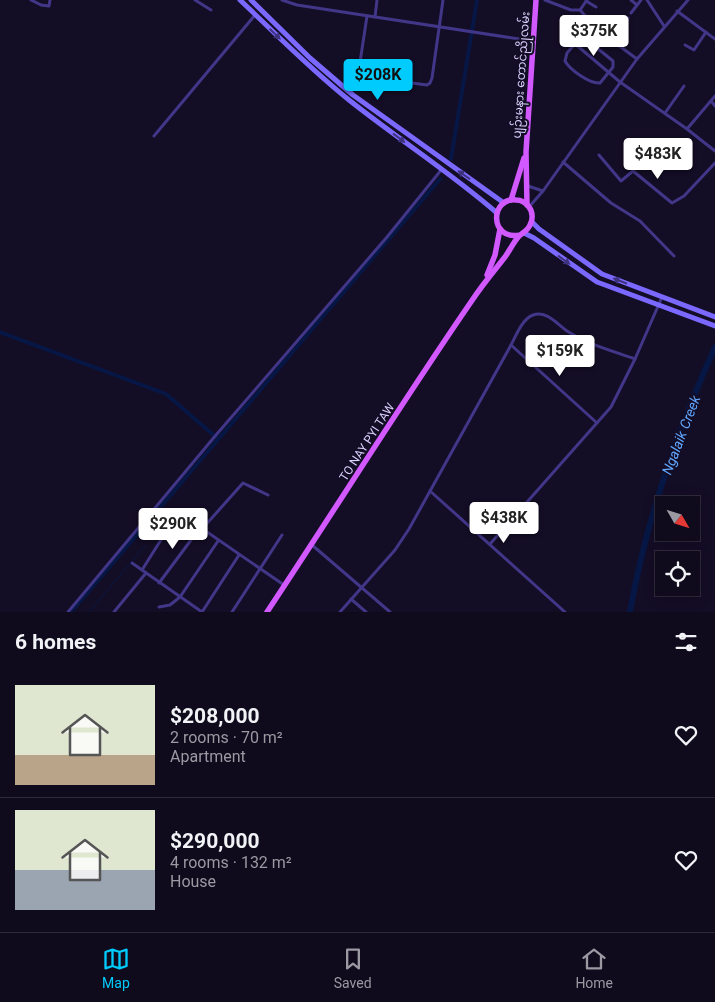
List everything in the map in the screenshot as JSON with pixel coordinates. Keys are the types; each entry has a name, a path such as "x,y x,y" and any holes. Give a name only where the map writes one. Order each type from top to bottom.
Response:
{"main road":[{"path":"240,0 318,74 350,101 442,169 497,213"},
{"path":"251,0 310,58 353,95 504,203"},
{"name":"ပျဉ်းမနား တောင်ညိုလမ်း","path":"526,152 536,0"},
{"path":"511,200 526,152"},
{"path":"483,284 532,222 532,214 528,206 526,152"},
{"path":"483,284 495,255 500,229 497,213 504,203 511,200 522,202 528,206"},
{"path":"532,222 602,274 715,317"},
{"path":"500,229 509,235 522,234 534,238 597,282 715,326"},
{"name":"TO NAY PYI TAW","path":"267,612 483,284"}],"street":[{"path":"31,0 48,6 50,0"},
{"path":"195,0 211,10"},
{"path":"282,0 297,5 532,41"},
{"path":"297,5 298,0"},
{"path":"375,17 377,0"},
{"path":"367,16 360,73 366,77 427,85 431,81 443,0"},
{"path":"544,0 571,10 580,10 599,31 637,59"},
{"path":"631,0 637,4"},
{"path":"631,13 641,0"},
{"path":"647,0 664,26"},
{"path":"528,206 543,191 637,59 688,0"},
{"path":"580,10 586,1 596,7"},
{"path":"678,10 715,38"},
{"path":"154,136 256,15"},
{"path":"614,42 628,18"},
{"path":"685,45 694,50 706,32"},
{"path":"580,39 586,39 612,58 614,65 600,83 597,84 569,67 565,61 574,43 580,39"},
{"path":"574,43 620,82 687,129 715,152"},
{"path":"664,113 684,86"},
{"path":"687,129 715,96"},
{"path":"711,101 715,106"},
{"path":"599,155 621,181 633,171 672,203 684,196 715,163"},
{"path":"563,162 611,203 640,221 674,256"},
{"path":"68,612 216,436 368,260 442,169"},
{"path":"528,186 543,191"},
{"path":"634,296 637,287"},
{"path":"490,544 617,398 662,296"},
{"path":"340,612 395,550 409,529 525,321 540,313 576,336 635,360"},
{"path":"511,346 597,423"},
{"path":"159,583 201,529 243,483 268,495"},
{"path":"430,491 565,612"},
{"path":"142,570 178,514 183,515 260,570 285,585"},
{"path":"232,612 282,535"},
{"path":"159,607 170,605 180,597 218,541"},
{"path":"312,545 390,612"},
{"path":"132,563 202,612 239,555"},
{"path":"114,612 146,573"},
{"path":"351,599 366,612"}],"waterway":[{"path":"451,159 477,0"},
{"path":"71,612 440,179"},
{"path":"0,332 166,394 217,438"},
{"name":"Ngalaik Creek","path":"630,612 645,544 664,477 688,411 715,347"},
{"path":"89,612 145,546"}]}
